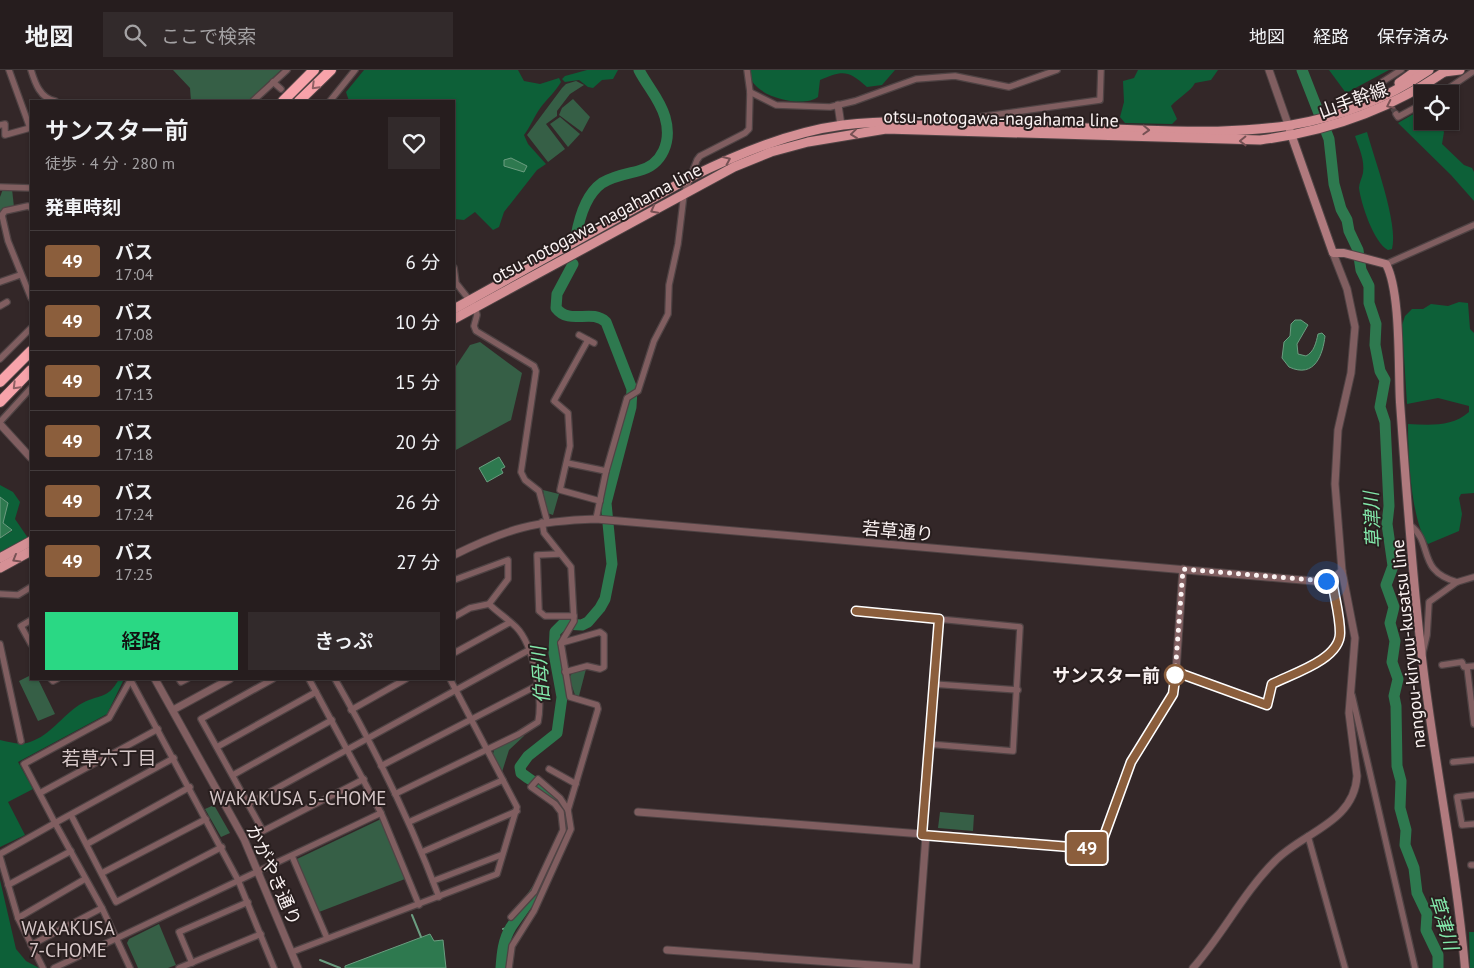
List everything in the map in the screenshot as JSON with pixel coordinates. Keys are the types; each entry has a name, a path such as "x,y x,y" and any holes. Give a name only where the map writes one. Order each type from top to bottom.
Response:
{"highway":[{"path":"284,100 314,70"},
{"path":"300,100 331,70"},
{"path":"0,382 30,352"},
{"path":"0,402 30,371"}],"main road":[{"path":"1375,101 1417,70"},
{"name":"山手幹線","path":"1337,120 1430,70"},
{"path":"1445,71 1460,70"},
{"name":"山手幹線","path":"1290,131 1381,109 1402,99 1445,71"},
{"name":"otsu-notogawa-nagahama line","path":"455,318 472,304 692,178 761,147 805,133 841,125 909,121 1219,132 1290,131"},
{"name":"otsu-notogawa-nagahama line","path":"455,309 472,304 734,167 771,152 808,142 886,130 1020,132 1224,141 1260,140 1290,131"},
{"path":"1290,131 1333,253 1344,253 1386,264"},
{"name":"nangou-kiryuu-kusatsu line","path":"1386,264 1394,287 1410,525 1422,657 1436,763 1453,858 1465,968"},
{"path":"0,558 30,542"},
{"path":"0,568 30,551"}],"street":[{"path":"0,125 5,124 5,135 30,128 9,70"},
{"path":"30,70 46,100"},
{"path":"254,100 286,70"},
{"path":"331,100 355,70"},
{"path":"604,520 600,501 606,471 627,398 632,395 640,384 654,341 668,314 669,284 678,244 684,194 700,156 745,133 749,129 750,92 747,70"},
{"path":"750,92 776,105 800,107 838,105 922,78 955,76 1009,87 1057,70"},
{"path":"968,123 972,118 1100,100 1101,70"},
{"path":"1269,70 1290,131"},
{"path":"1380,86 1380,84 1401,70"},
{"path":"1453,85 1474,71"},
{"path":"274,82 282,89"},
{"path":"838,105 841,125"},
{"path":"1396,114 1398,117 1414,108"},
{"path":"0,187 30,188"},
{"path":"30,207 28,206 2,212 8,241 20,275 30,296"},
{"path":"1386,264 1474,225"},
{"path":"1193,968 1262,874 1289,848 1345,810 1357,786 1358,776 1349,713 1355,638 1342,571 1335,484 1338,430 1351,373 1355,327 1347,290 1333,253"},
{"path":"0,282 20,275"},
{"path":"455,276 456,283 472,304 477,315 474,326 476,331 525,360 534,366 536,371 521,472 524,480 539,491 544,533 554,544 559,554 572,567 573,622 561,643 570,697 597,705 598,709 568,810"},
{"path":"0,306 7,302"},
{"path":"0,359 30,329"},
{"path":"579,335 591,341 554,401 568,413 570,446 561,491 600,501"},
{"path":"30,389 0,423 30,457"},
{"path":"567,463 606,471"},
{"name":"若草通り","path":"455,554 492,536 544,522 604,520 1314,581 1332,579"},
{"path":"1410,525 1416,530 1431,567 1440,575 1457,582"},
{"path":"559,554 537,556 539,611 545,616 573,622"},
{"path":"455,580 508,560 508,579 489,604 470,608 455,616"},
{"path":"638,812 1082,848 1098,843 1105,834 1131,762 1173,694 1183,569"},
{"path":"1176,672 1267,705 1272,684 1320,661 1336,644 1340,633 1332,579 1342,571"},
{"path":"1422,657 1427,635 1429,602 1457,582 1474,576"},
{"path":"0,594 18,595 30,589"},
{"path":"396,794 538,722 540,697 529,650 516,627 489,604"},
{"path":"856,611 1020,627 1018,690 1013,751 928,744"},
{"path":"666,950 914,968 924,835 928,744 939,619"},
{"path":"30,621 20,626 30,642"},
{"path":"455,652 509,623"},
{"path":"561,643 600,632 604,635 604,667 600,669 587,666 565,672"},
{"path":"0,644 21,741"},
{"path":"248,804 529,650"},
{"path":"1442,665 1462,662 1464,667 1474,666"},
{"path":"1467,667 1474,724"},
{"path":"129,680 109,718 24,764 102,908 130,968"},
{"path":"131,680 222,847 248,902 273,968"},
{"name":"かがやき通り","path":"156,680 259,870 298,968"},
{"path":"173,710 228,680"},
{"path":"271,680 201,719 263,831 364,779"},
{"path":"310,680 381,813 419,904"},
{"path":"337,680 396,794 422,852 439,897"},
{"path":"351,710 404,680"},
{"path":"292,952 497,874 501,855 518,811 488,749 451,680"},
{"path":"933,684 1018,690"},
{"path":"381,766 538,685"},
{"path":"1350,690 1415,968"},
{"path":"217,747 316,692"},
{"path":"233,775 332,720"},
{"path":"40,793 158,730"},
{"path":"0,854 174,758"},
{"path":"1453,762 1474,760"},
{"path":"549,768 576,784"},
{"path":"509,968 512,946 534,910 572,830 568,810 560,798 538,779 531,787 548,798 561,812 563,830 534,892 511,917"},
{"path":"409,822 503,780"},
{"path":"87,844 190,787"},
{"path":"1474,795 1457,797 1462,825 1474,824"},
{"path":"422,852 518,811"},
{"path":"54,968 381,813"},
{"path":"71,815 116,902 222,847"},
{"path":"102,873 206,819"},
{"path":"1308,836 1345,968"},
{"path":"8,885 71,851"},
{"path":"433,881 501,855"},
{"path":"292,856 327,938"},
{"path":"0,858 18,918 43,968"},
{"path":"18,918 86,880"},
{"path":"192,963 179,932 248,902"},
{"path":"31,945 102,908"},
{"path":"179,968 261,934"}],"shaded area":[{"path":"173,70 281,70 249,100 191,100 190,88"},
{"path":"364,70 518,70 524,81 540,84 559,78 561,82 539,110 524,135 528,144 546,164 537,170 504,212 499,227 493,230 475,212 464,220 455,219 455,100 349,100 346,92"},
{"path":"587,70 618,70 613,79 602,80 593,88 588,87 579,80 565,82 562,79 565,76"},
{"path":"750,70 895,70 882,85 867,87 855,77 845,73 834,74 820,80 818,97 800,102 777,98 766,93 757,87 751,79"},
{"path":"1138,70 1218,70 1211,80 1195,83 1171,106 1177,119 1172,124 1125,123 1120,117 1124,102 1123,81 1134,78"},
{"path":"1329,70 1389,70 1346,93"},
{"path":"576,81 584,85 570,94 557,111 557,116 546,124 565,149 548,162 527,135 562,88 566,84"},
{"path":"573,99 590,117 582,132 559,115 562,108"},
{"path":"1414,114 1414,130 1443,130 1442,144 1464,165 1472,168 1474,172 1474,201 1451,175 1398,123"},
{"path":"560,117 580,134 568,147 550,124"},
{"path":"1367,132 1385,191 1392,224 1392,249 1388,250 1373,232 1365,213 1359,188 1363,173 1363,163 1355,136"},
{"path":"511,158 527,166 524,172 504,166 504,160"},
{"path":"3,189 12,189 14,207 0,211 0,197"},
{"path":"1459,302 1468,303 1470,329 1474,333 1474,493 1461,494 1459,498 1462,514 1459,531 1428,544 1422,534 1414,504 1408,424 1432,425 1448,423 1469,412 1469,406 1438,398 1407,404 1402,325 1405,316 1412,309 1423,309 1431,304 1448,306"},
{"path":"1295,320 1301,320 1308,325 1297,344 1298,354 1306,356 1309,354 1314,347 1318,334 1322,333 1325,336 1320,357 1316,363 1305,370 1289,367 1282,358 1284,342 1290,336 1291,324"},
{"path":"480,342 522,373 511,420 455,450 455,368 470,345"},
{"path":"499,457 505,467 501,469 503,473 487,482 479,468"},
{"path":"0,485 13,492 20,502 15,519 28,538 0,553 0,538 12,531 3,523 8,503 0,497"},
{"path":"543,490 559,494 553,515 547,513"},
{"path":"0,497 8,503 3,523 12,530 0,538"},
{"path":"586,669 579,696 575,695 569,678 572,673"},
{"path":"30,676 30,680 38,680 55,714 38,721 19,681"},
{"path":"118,680 124,680 107,714 18,762 33,789 8,802 25,835 0,847 0,740 22,744 37,739 79,705 106,694"},
{"path":"522,735 524,736 509,750 502,772 493,754 494,750"},
{"path":"214,805 230,833 221,837 205,809"},
{"path":"940,812 974,815 973,831 938,828"},
{"path":"381,819 405,879 319,912 297,859"},
{"path":"0,880 16,949 26,961 39,968 0,968"},
{"path":"159,924 176,965 168,968 138,968 127,943 129,939"},
{"path":"1469,932 1474,932 1474,968 1470,968"},
{"path":"430,934 434,941 443,940 446,968 345,968 345,966"}],"waterway":[{"name":"伯母川","path":"576,237 584,208 596,188 602,183 620,175 647,168 664,151 667,135 665,117 660,104 639,70"},
{"name":"草津川","path":"1302,70 1329,139 1334,184 1341,209 1358,250 1361,270 1369,286 1369,303 1376,324 1375,345 1380,371 1385,380 1380,407 1385,422 1389,506 1387,524 1393,566 1386,585 1394,607 1390,623 1395,641 1392,662 1398,679 1394,696 1396,706 1397,766 1401,781 1400,808 1406,830 1405,845 1414,868 1417,893 1427,914 1426,930 1438,955 1438,968"},
{"name":"伯母川","path":"501,968 503,947 508,932 550,868 559,851 564,834 565,818 560,805 547,792 521,773 520,767 528,756 557,733 562,697 554,653 555,632 563,624 582,625 588,622 605,599 612,564 606,503 631,407 632,389 606,322 594,316 568,316 556,308 557,294 573,264"},
{"path":"412,915 421,937"},
{"name":"伯母川","path":"503,929 511,927"},
{"path":"320,960 340,968"}],"tunnel":[{"path":"1380,86 1396,114"}],"bus line":[{"name":"49","path":"856,611 939,619 928,734 922,835 1082,848 1090,847 1103,839 1126,772 1173,694 1176,672 1267,705 1272,684 1320,661 1336,644 1340,633 1332,579"}],"place":[{"name":"サンスター前","path":"1175,675"}],"district":[{"name":"若草六丁目","path":"109,758"},
{"name":"WAKAKUSA 5-CHOME","path":"298,798"},
{"name":"WAKAKUSA 7-CHOME","path":"68,939"}],"route":[{"path":"1175,675 1183,569 1326,581"}]}
